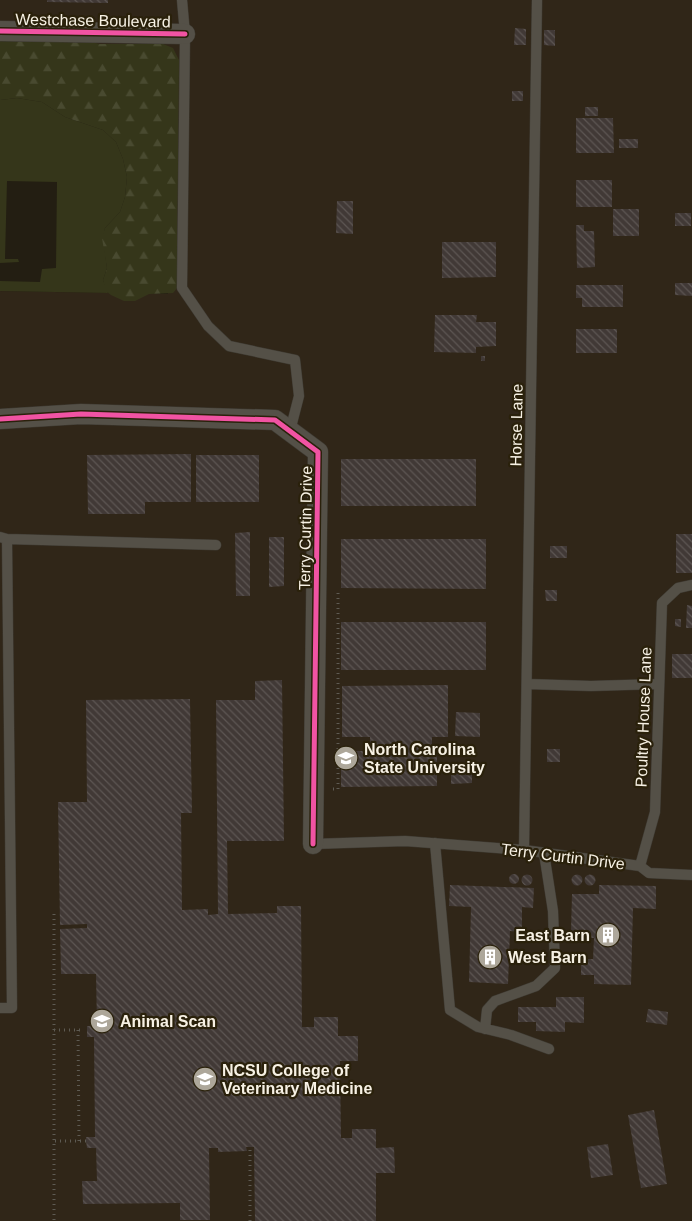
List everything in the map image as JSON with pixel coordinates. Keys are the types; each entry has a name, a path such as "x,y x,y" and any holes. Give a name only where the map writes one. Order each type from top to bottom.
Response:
{"street":[{"name":"Westchase Boulevard","path":"0,31 185,34"},
{"name":"Terry Curtin Drive","path":"0,419 81,414 275,420 318,452 313,844"}],"lane":[{"path":"182,0 185,34 182,288 208,326 229,346 295,360 299,396 290,431"},
{"name":"Horse Lane","path":"524,850 537,0"},
{"path":"0,1008 12,1008 4,538 216,545"},
{"name":"Poultry House Lane","path":"640,866 655,812 662,603 678,588 692,585"},
{"path":"527,684 591,686 659,684"},
{"name":"Terry Curtin Drive","path":"313,844 405,841 524,850 640,866 648,873 692,875"},
{"path":"435,844 450,1010 478,1028 510,1035 549,1049"},
{"path":"485,1029 488,1010 495,1001 536,986 554,968 553,910 544,853"}],"path":[{"path":"54,914 54,1221"},
{"path":"54,1030 84,1030"},
{"path":"78,1030 79,1141"},
{"path":"54,1141 86,1141"},
{"path":"250,1147 250,1221"}],"shaded area":[{"name":"North Carolina State University","path":"0,0 692,0 692,1221 0,1221 0,291 168,294 172,50 0,38"}],"green space":[{"path":"0,38 81,40 100,44 163,44 173,48 179,60 177,288 173,293 149,294 135,301 124,301 106,291 103,280 107,268 102,238 105,228 120,212 125,197 127,177 123,159 116,142 103,130 65,117 42,102 17,98 0,100"},
{"path":"17,98 42,102 65,117 103,130 116,142 123,159 127,177 125,197 120,212 105,228 103,238 107,268 103,280 108,293 0,291 0,281 40,282 42,269 56,268 57,182 7,181 5,259 18,259 19,262 0,263 0,100"}],"building":[{"path":"47,0 108,0 108,3 47,2"},
{"path":"515,28 526,29 526,45 514,45"},
{"path":"544,30 555,30 555,46 544,45"},
{"path":"512,91 523,91 523,101 512,101"},
{"path":"585,107 598,107 598,116 585,116"},
{"path":"576,118 613,118 614,153 576,153"},
{"path":"619,139 638,139 638,148 619,148"},
{"path":"576,180 612,180 612,207 576,207"},
{"path":"337,201 353,201 353,234 336,233"},
{"path":"613,209 639,209 639,236 613,236"},
{"path":"675,213 691,213 691,226 675,226"},
{"path":"576,225 584,225 584,231 594,231 595,267 577,268"},
{"path":"442,242 496,242 496,277 442,278"},
{"path":"675,283 692,283 692,296 675,295"},
{"path":"576,285 623,285 623,307 582,307 582,298 576,298"},
{"path":"435,315 477,315 476,322 496,322 496,346 476,347 476,353 434,352"},
{"path":"576,329 617,329 617,353 576,353"},
{"path":"481,356 485,356 485,361 481,361"},
{"path":"191,454 191,502 145,502 145,514 88,514 87,455"},
{"path":"196,455 259,455 259,502 196,502"},
{"path":"341,459 476,459 476,506 341,506"},
{"path":"250,532 250,596 236,596 235,533"},
{"path":"676,534 692,534 692,573 676,573"},
{"path":"269,537 284,537 284,586 269,587"},
{"path":"341,539 486,539 486,589 341,588"},
{"path":"550,546 567,546 567,558 550,558"},
{"path":"545,590 557,590 557,601 546,601"},
{"path":"687,605 692,606 692,628 686,628"},
{"path":"675,619 681,619 681,627 675,626"},
{"path":"341,622 486,622 486,670 341,670"},
{"path":"672,654 692,654 692,678 672,678"},
{"path":"282,680 284,841 227,841 228,914 277,913 277,906 301,906 302,1027 314,1027 314,1017 338,1017 338,1036 358,1036 358,1061 340,1061 341,1138 352,1138 352,1129 376,1129 376,1148 394,1147 395,1173 376,1173 376,1221 255,1221 254,1147 246,1147 247,1151 218,1152 218,1148 209,1148 210,1220 180,1220 180,1203 83,1204 82,1181 97,1181 96,1148 87,1148 86,1141 86,1137 95,1137 94,1037 87,1037 87,1026 97,1026 96,974 61,974 60,929 87,928 87,924 60,925 58,802 87,802 86,700 190,699 192,813 181,813 182,910 208,909 208,915 218,914 216,700 255,700 255,681"},
{"path":"448,685 448,737 432,737 432,751 437,751 437,786 341,787 341,751 370,751 370,737 342,737 342,686"},
{"path":"456,712 480,713 480,737 455,736"},
{"path":"547,749 560,749 560,762 547,762"},
{"path":"451,767 472,767 472,783 451,784"},
{"path":"512,874 516,874 519,879 518,883 512,884 509,881 509,877"},
{"path":"525,875 529,875 532,880 531,884 525,885 522,882 522,878"},
{"path":"575,875 579,875 582,880 581,884 575,885 572,882 572,878"},
{"path":"588,875 592,875 595,880 594,884 588,885 585,882 585,878"},
{"name":"West Barn","path":"450,885 534,888 533,908 522,907 522,932 510,931 508,984 469,982 471,907 449,906"},
{"name":"East Barn","path":"599,885 656,886 656,909 633,908 631,985 594,984 594,975 581,975 581,959 593,959 594,938 583,938 583,932 571,931 572,894 599,894"},
{"path":"556,997 584,997 584,1023 565,1022 565,1032 536,1031 536,1022 518,1022 518,1007 556,1007"},
{"path":"648,1009 668,1012 667,1025 646,1022"},
{"path":"654,1110 667,1184 641,1188 628,1115"},
{"path":"608,1144 613,1175 591,1178 587,1147"}],"cycle path":[{"path":"0,31 185,34"},
{"path":"0,419 81,414 275,420 318,452 313,844"}],"place":[{"name":"North Carolina State University","path":"346,758"},
{"name":"East Barn","path":"608,935"},
{"name":"West Barn","path":"490,957"},
{"name":"Animal Scan","path":"102,1021"},
{"name":"NCSU College of Veterinary Medicine","path":"205,1079"}]}
